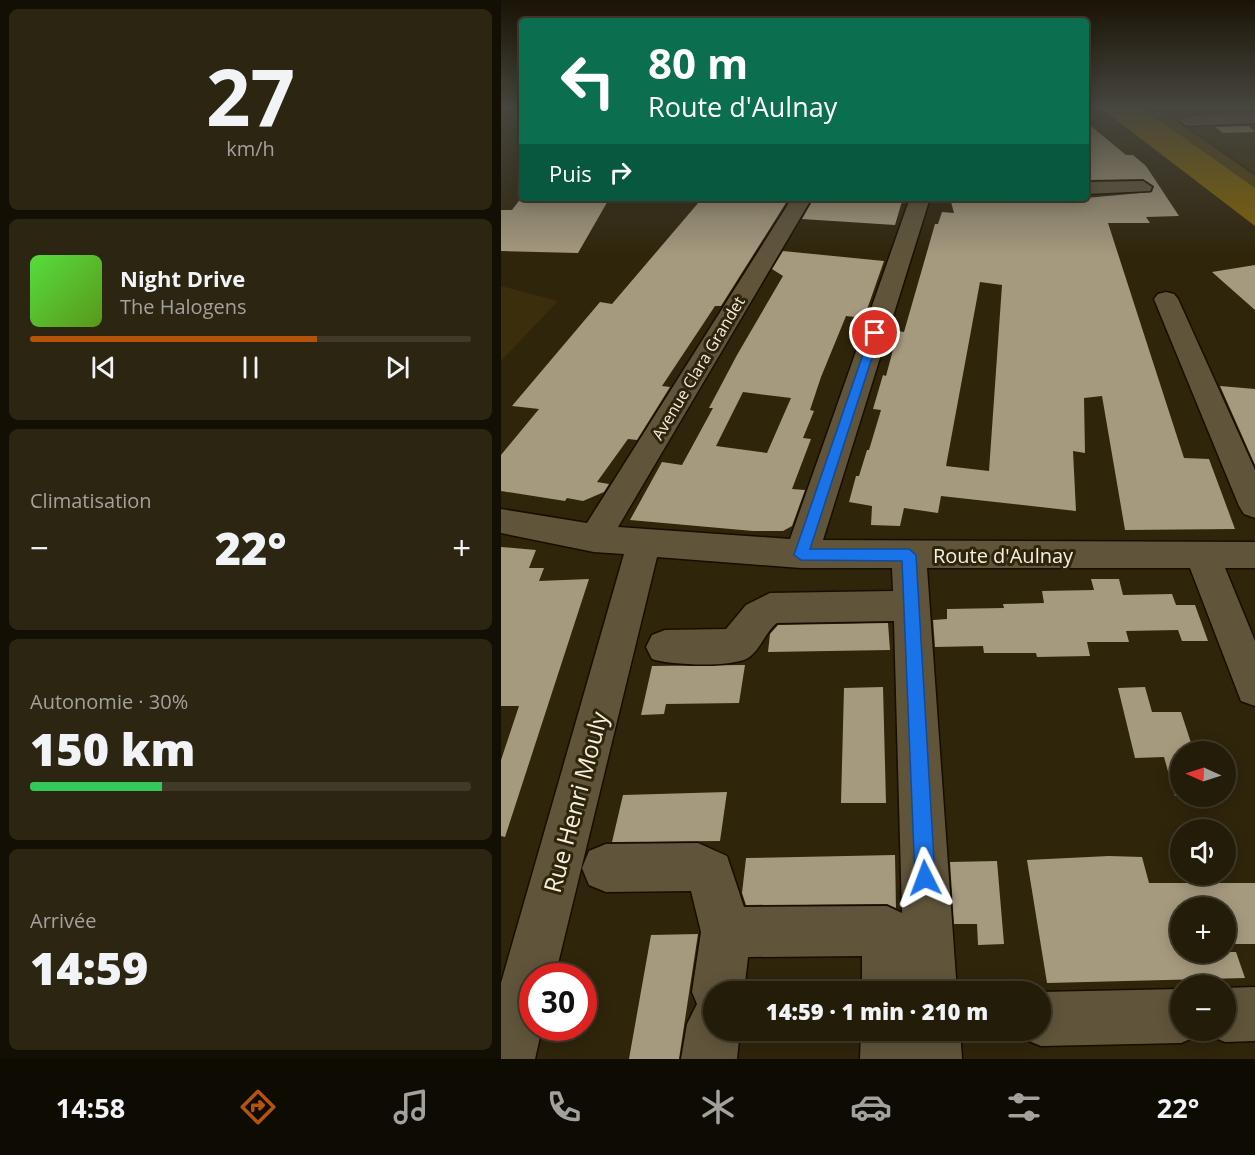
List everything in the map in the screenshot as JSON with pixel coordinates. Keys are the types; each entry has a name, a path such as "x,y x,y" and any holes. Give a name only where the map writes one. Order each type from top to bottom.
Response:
{"street":[{"path":"1089,188 1143,187"},
{"name":"Avenue Clara Grandet","path":"594,539 800,201"},
{"path":"801,555 919,201"},
{"path":"1166,298 1255,506"},
{"name":"Route d'Aulnay","path":"501,521 594,539 643,545 801,555 1255,555"},
{"name":"Rue Henri Mouly","path":"507,1059 643,545"},
{"path":"909,555 930,981"},
{"path":"1202,555 1255,688"},
{"path":"665,647 736,645 759,616 770,608 911,606"},
{"path":"606,868 698,867 710,873 726,932 719,981"},
{"path":"726,932 887,931 888,981"},
{"path":"1236,1015 1255,1014"},
{"path":"1051,1019 1170,1016"},
{"path":"709,1059 712,1041"},
{"path":"888,1041 888,1059"},
{"path":"933,1041 934,1059"}],"shaded area":[{"path":"1167,158 1213,158 1255,188 1255,226"},
{"path":"1212,158 1230,158 1255,176 1255,189"},
{"path":"1234,158 1255,158 1255,173"},
{"path":"501,286 558,301 501,361"}],"building":[{"path":"1089,158 1137,158 1146,166 1179,216 1146,217 1150,223 1108,223 1184,458 1209,459 1235,529 1125,530 1102,396 1084,398 1085,453 1073,451 1076,511 941,496 938,513 904,508 900,526 871,525 872,506 849,502 856,476 859,476 867,450 869,450 881,410 873,409 883,375 886,376 898,331 904,332 935,224 938,224 942,212 954,213 951,201 1089,201 1089,198 1152,192 1154,186 1143,179 1089,180","holes":["980,282 1002,285 989,471 946,466"]},
{"path":"519,201 608,201 578,253 501,251 501,210 512,210"},
{"path":"787,201 721,306 715,306 662,386 670,387 637,440 628,439 597,482 609,484 604,492 583,501 567,498 565,501 501,491 501,455 539,409 512,406 600,302 612,304 699,202"},
{"path":"812,201 902,201 895,225 802,219"},
{"path":"783,251 884,261 864,318 846,316 821,377 810,410 814,411 803,438 811,439 792,489 805,490 792,526 783,531 753,531 630,520 662,462 682,465 713,408 709,408 737,355 783,276 772,269","holes":["743,392 791,398 767,453 716,446"]},
{"path":"1255,265 1255,310 1212,272"},
{"path":"1220,386 1255,389 1255,465"},
{"path":"501,547 536,550 529,568 544,568 539,581 589,579 505,837 501,836 501,760 519,706 501,706"},
{"path":"1091,579 1119,579 1123,595 1172,594 1176,605 1195,605 1208,641 1182,641 1178,630 1126,631 1129,642 1087,642 1090,656 1037,657 1036,653 984,653 983,646 935,647 933,620 947,619 947,609 1004,608 1003,604 1044,603 1042,591 1094,590"},
{"path":"888,623 890,650 768,652 770,634 778,625"},
{"path":"745,665 739,703 666,704 664,714 641,715 652,666"},
{"path":"883,687 886,803 841,803 844,688"},
{"path":"1145,687 1152,712 1181,712 1190,741 1170,741 1170,778 1164,757 1135,758 1118,688"},
{"path":"727,792 720,841 612,842 623,795"},
{"path":"895,855 896,908 887,904 746,905 742,893 746,858"},
{"path":"1109,856 1142,857 1149,883 1236,885 1236,883 1255,883 1255,944 1236,944 1236,897 1170,897 1170,963 1236,963 1236,952 1245,978 1236,978 1236,975 1170,975 1170,980 1051,983 1047,981 1027,860"},
{"path":"997,861 1004,944 978,945 977,924 954,924 950,862"},
{"path":"698,934 679,1059 629,1059 651,935"}],"route":[{"path":"875,333 801,555 909,555 925,878"}]}
